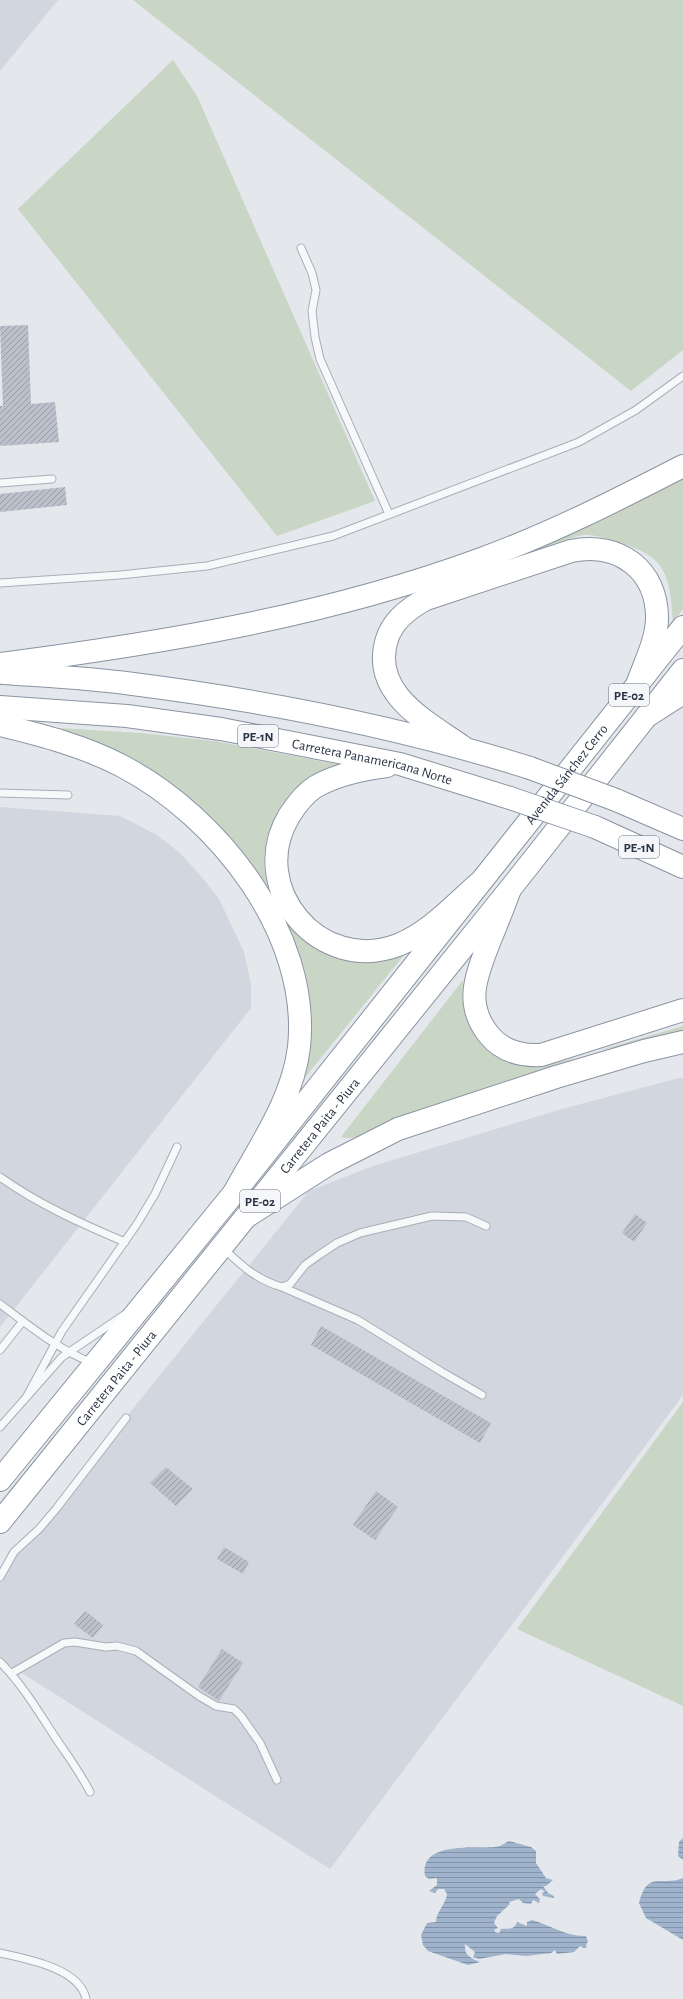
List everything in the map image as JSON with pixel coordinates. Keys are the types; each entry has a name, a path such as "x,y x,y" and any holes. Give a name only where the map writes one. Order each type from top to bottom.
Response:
{"highway":[{"path":"0,664 102,651 183,638 306,611 405,584 481,559 530,540 605,506 683,466"},
{"path":"463,747 415,713 399,698 386,677 384,666 385,646 394,625 410,608 426,599 571,551 592,548 617,554 633,564 646,579 651,589 656,610 657,621 654,637 638,682"},
{"name":"Avenida Sánchez Cerro","path":"480,883 683,627"},
{"name":"Avenida Sánchez Cerro","path":"534,859 683,670"},
{"name":"PE-1N","path":"0,672 131,684 225,697 345,720 463,747 530,768 616,800 683,829"},
{"path":"647,716 683,693"},
{"name":"Carretera Panamericana Norte","path":"0,707 128,716 221,729 400,764 510,798 595,827 683,867"},
{"path":"0,725 72,745 121,766 165,794 200,823 238,866 269,913 279,934 295,981 299,1001 299,1048 291,1080 283,1100 234,1193"},
{"path":"400,764 373,768 338,777 314,788 299,802 286,822 278,844 276,856 280,886 291,910 313,933 334,945 353,950 376,951 399,945 417,935 480,883"},
{"path":"655,816 683,820"},
{"name":"Carretera Paita - Piura","path":"0,1522 249,1215 534,859"},
{"name":"Carretera Paita - Piura","path":"0,1480 234,1193 480,883"},
{"path":"510,889 481,964 474,987 475,1006 480,1023 498,1044 518,1053 541,1055 683,1010"},
{"path":"249,1215 329,1164 398,1128 556,1078 683,1042"}],"lane":[{"path":"302,248 312,273 316,290 312,311 320,360 390,514"},
{"path":"0,583 120,575 207,566 333,536 579,442 636,410 683,376"},
{"path":"0,483 52,479"},
{"path":"0,793 68,795"},
{"path":"27,1396 62,1331 125,1242 155,1194 177,1147"},
{"path":"0,1176 38,1200 95,1229 125,1242"},
{"path":"282,1287 290,1284 305,1265 319,1255 337,1243 360,1233 432,1216 466,1216 486,1226"},
{"path":"223,1247 245,1268 260,1279 358,1320 442,1372 482,1394"},
{"path":"0,1427 62,1357 148,1298"},
{"path":"0,1304 55,1345 68,1353 95,1364"},
{"path":"0,1350 23,1321"},
{"path":"0,1577 14,1552 39,1529 56,1509 126,1418"},
{"path":"12,1673 64,1643 75,1642 106,1647 117,1646 136,1651 199,1696 216,1706 234,1709 241,1716 260,1743 277,1780"},
{"path":"0,1662 12,1673 71,1758 90,1792"},
{"path":"0,1953 52,1966 74,1979 85,1992 86,1999"}],"shaded area":[{"path":"0,0 58,0 0,71"},
{"path":"0,807 120,816 157,835 180,853 219,899 244,952 251,984 251,1008 0,1327"},
{"path":"683,1078 683,1395 330,1869 0,1659 0,1573 309,1191 373,1166 562,1109"}],"green space":[{"path":"133,0 683,0 683,350 631,391"},
{"path":"173,60 197,96 375,501 277,536 18,209"},
{"path":"683,473 683,609 673,622 672,605 667,579 655,560 646,553 633,547 587,535 572,538 536,550"},
{"path":"44,727 140,733 214,741 346,766 303,784 290,794 283,803 273,822 266,842 264,867 268,894 220,832"},
{"path":"283,920 314,945 337,957 349,960 362,962 376,961 392,957 408,950 299,1085 307,1059 310,1033 309,992 305,971"},
{"path":"463,980 463,1004 468,1023 479,1039 502,1056 525,1066 545,1065 575,1058 531,1075 399,1120 370,1133 347,1138 341,1137"},
{"path":"683,1026 683,1035 600,1050"},
{"path":"683,1402 683,1706 517,1629"}],"water":[{"path":"683,1838 683,1860 678,1856 679,1842"},
{"path":"509,1841 531,1847 536,1851 536,1863 546,1878 553,1880 546,1886 543,1886 548,1893 554,1896 554,1898 543,1896 542,1893 545,1892 541,1889 535,1894 540,1899 539,1903 533,1900 531,1904 523,1903 519,1899 509,1902 510,1904 497,1916 494,1923 498,1928 494,1930 495,1932 499,1933 501,1929 512,1928 517,1922 527,1926 527,1922 532,1920 565,1933 586,1936 588,1942 586,1944 587,1947 584,1948 580,1946 574,1952 557,1954 555,1950 551,1953 526,1956 506,1954 479,1959 473,1957 475,1952 465,1944 467,1954 471,1958 480,1962 468,1965 428,1951 423,1945 421,1935 427,1923 436,1922 436,1918 447,1894 444,1889 438,1889 435,1893 429,1891 437,1885 437,1878 429,1879 425,1876 425,1865 430,1857 439,1852 450,1849 497,1847"},
{"path":"683,1878 683,1940 646,1918 639,1903 646,1886 651,1883 656,1881 669,1881"}],"building":[{"path":"28,325 31,404 55,402 59,442 0,446 0,406 3,406 0,326"},
{"path":"65,487 67,505 0,512 0,494"},
{"path":"635,1214 647,1223 634,1242 622,1233"},
{"path":"321,1326 491,1423 480,1443 311,1345"},
{"path":"166,1467 193,1489 176,1506 150,1483"},
{"path":"376,1491 398,1507 375,1540 353,1525"},
{"path":"224,1547 249,1562 243,1574 217,1559"},
{"path":"85,1611 103,1625 93,1638 74,1624"},
{"path":"222,1649 243,1663 219,1701 198,1687"}]}
